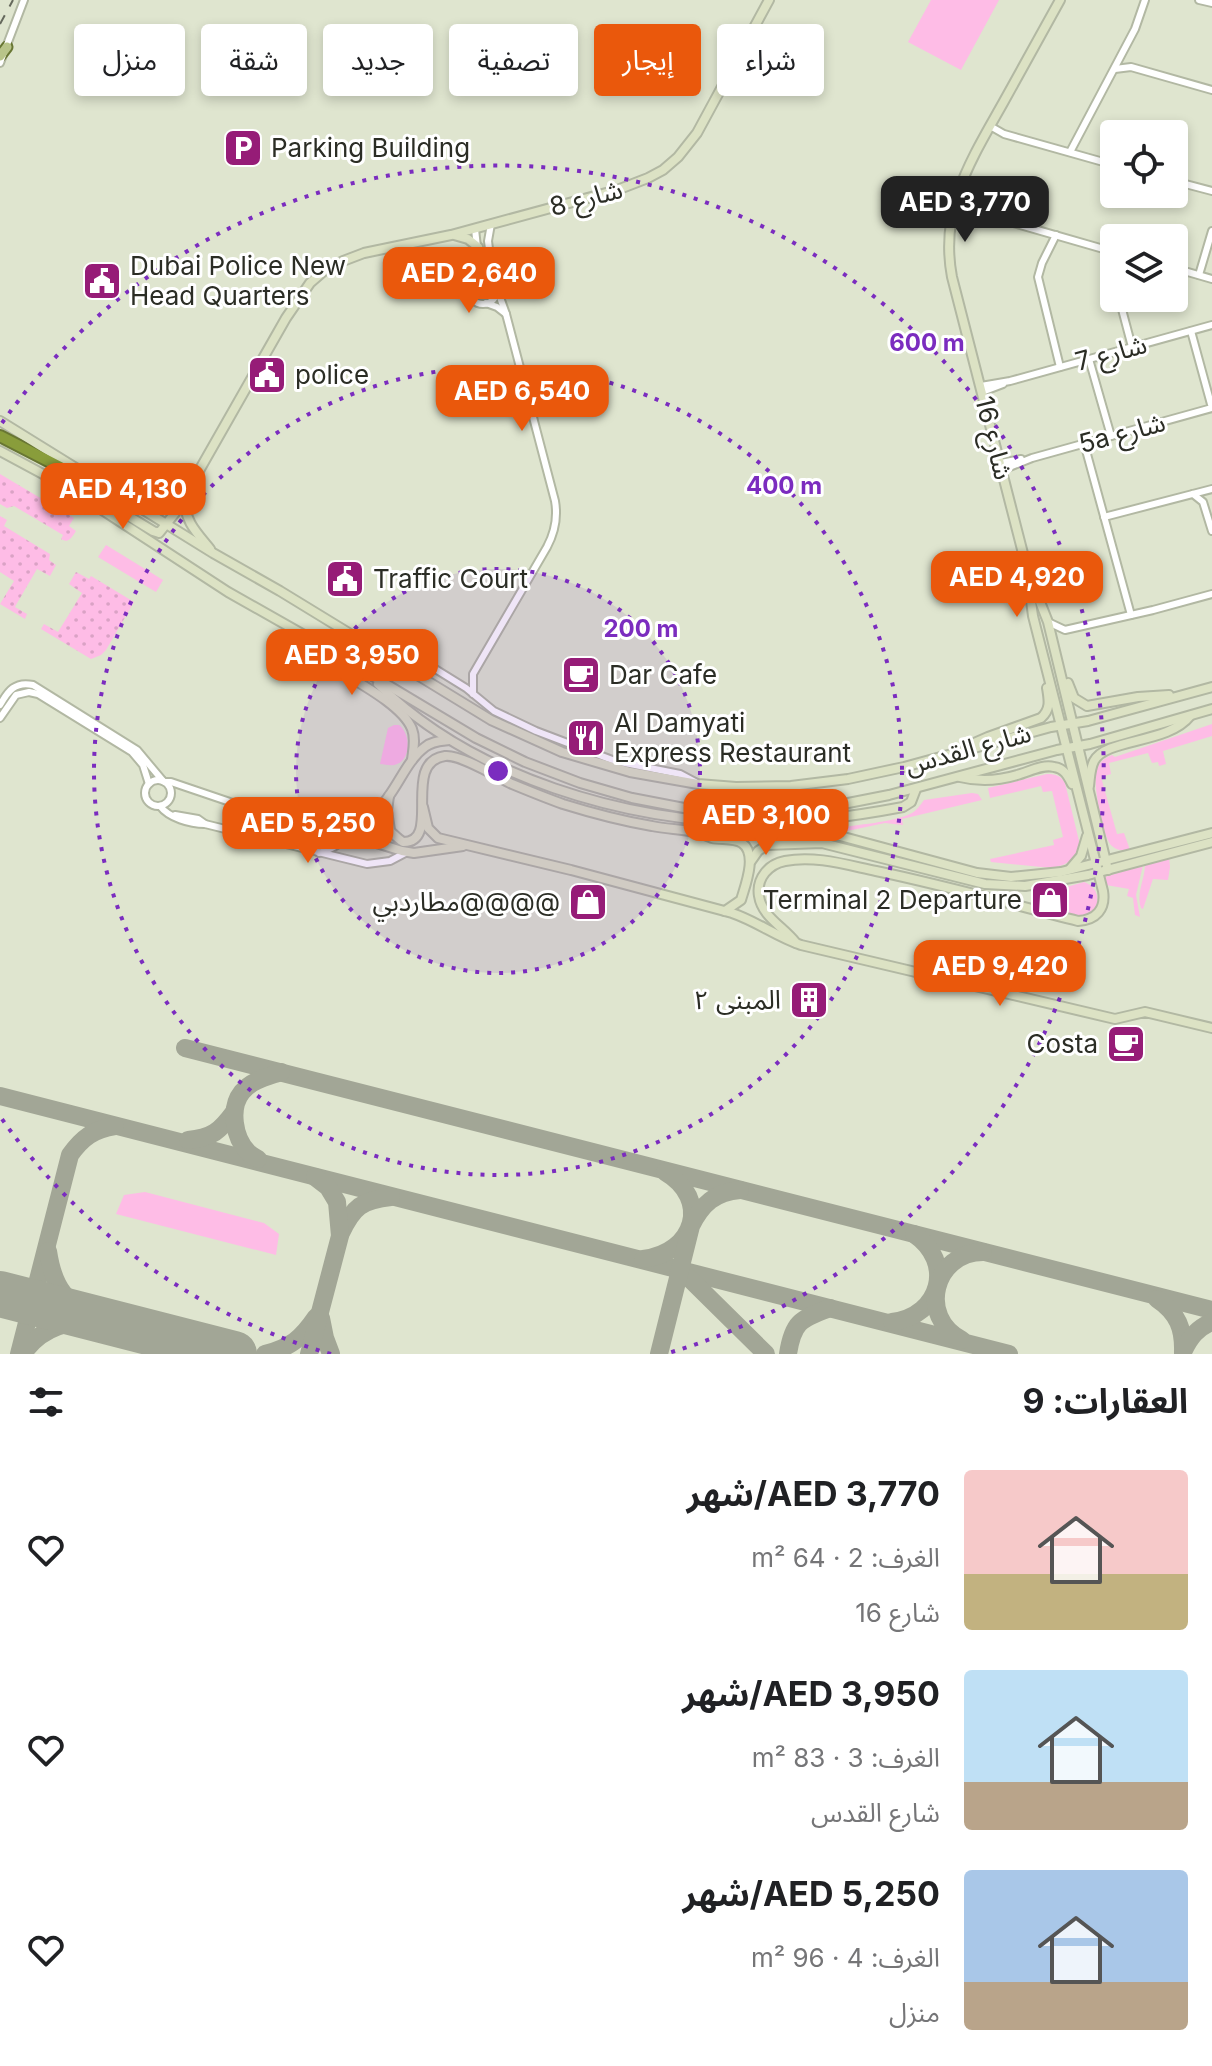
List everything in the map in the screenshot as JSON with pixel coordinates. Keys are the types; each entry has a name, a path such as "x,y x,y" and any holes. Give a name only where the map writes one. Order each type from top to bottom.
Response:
{"highway":[{"path":"3,437 64,469 83,474"}],"main road":[{"path":"0,56 7,47"}],"street":[{"path":"0,63 24,0"},
{"name":"شارع 8","path":"167,525 310,283 325,270 364,253 475,229 633,185 663,170 692,142 704,123 769,0"},
{"name":"شارع 16","path":"1060,0 966,171 954,206 949,237 950,264 1027,569 1048,622 1101,839 1102,866"},
{"path":"1070,152 1135,29 1145,0"},
{"path":"1199,0 1212,3"},
{"path":"1114,69 1131,67 1212,90"},
{"path":"990,126 1004,134 1100,161"},
{"path":"1188,185 1212,191"},
{"path":"954,206 1100,248"},
{"path":"473,694 473,674 555,530 556,511 506,314 493,280 488,241 492,224"},
{"path":"475,229 477,264 469,288 470,295 479,303 497,307 506,314"},
{"path":"1199,275 1212,231"},
{"path":"453,235 468,239 478,247"},
{"path":"1056,235 1038,277 1060,367"},
{"path":"1188,272 1212,279"},
{"path":"473,280 485,276 493,280"},
{"path":"486,303 494,298 497,289"},
{"path":"1123,312 1132,347"},
{"name":"شارع 7","path":"982,389 1212,325"},
{"path":"1191,331 1212,408"},
{"path":"1089,359 1111,436"},
{"name":"5a شارع","path":"1001,466 1212,408"},
{"name":"شارع القدس","path":"0,421 468,707 538,742 630,772 736,787 820,783 876,774 1212,687"},
{"path":"1084,443 1131,615"},
{"name":"شارع القدس","path":"0,451 67,487 228,592 476,738 525,762 580,783 658,804 738,811 803,809 865,801 1212,709"},
{"path":"67,487 89,493 156,533 163,531 167,525"},
{"path":"1104,517 1212,489"},
{"path":"186,494 185,511 189,522 213,553"},
{"path":"1193,494 1203,502 1212,531"},
{"name":"شارع 16","path":"1027,569 1031,608 1078,795 1102,866"},
{"path":"1053,643 1065,630 1212,594"},
{"path":"1048,622 1065,630"},
{"path":"304,635 336,668 404,716 413,735 412,760"},
{"path":"375,649 416,659 453,680 494,711 536,731 615,761 680,774 698,784"},
{"path":"1057,660 1072,695 1083,705 1138,697 1182,695"},
{"path":"962,751 1044,715 1049,705 1045,664"},
{"path":"453,680 473,674"},
{"path":"370,675 412,714 450,740 530,778 584,797 648,812 724,821 773,823 822,820 906,806 916,789"},
{"path":"0,705 13,687 33,685 137,750 170,788 171,796 160,806"},
{"path":"0,718 16,695 29,692 38,694 132,752 143,765 149,784"},
{"path":"1089,792 1092,767 1099,754 1169,732 1190,716"},
{"path":"450,740 430,743 412,760 366,830 368,839 407,852 467,845"},
{"path":"407,852 390,861 367,864 319,853 205,824 184,815 173,815 151,804 146,797 146,789 157,780 171,782 280,818 349,828 380,824 403,842 410,842 421,830 425,771 435,759 452,756 521,788 573,807 639,824 739,835 832,835 995,877 1030,877 1102,866 1126,854 1212,833"},
{"path":"960,777 989,781 1054,766 1065,771 1078,795"},
{"path":"389,796 387,811 390,831"},
{"path":"423,807 426,824 434,835 725,911 796,943 1115,1019 1145,1012 1212,1028"},
{"path":"803,809 822,820"},
{"path":"724,821 738,811"},
{"path":"319,853 347,837 349,828"},
{"path":"1068,870 1081,856 1088,831"},
{"path":"697,832 740,842 748,849 750,862 741,900 725,911"},
{"path":"1101,839 1113,850 1126,854"},
{"path":"750,862 767,845 816,843 836,845 994,885 1036,886 1102,866 1212,842"},
{"path":"796,943 766,912 759,897 763,874 769,867 784,861 809,860 847,865 936,884 1078,921 1095,916 1102,908 1102,866"}],"shaded area":[{"path":"931,0 999,0 961,70 908,42"},
{"path":"0,474 74,518 69,526 76,531 72,537 61,539 63,535 14,506 7,508 0,504"},
{"path":"0,516 7,520 4,526 50,554 49,560 56,565 50,576 37,569 16,605 27,614 25,619 0,604 14,581 0,572"},
{"path":"106,545 163,580 156,592 98,557"},
{"path":"76,572 89,579 91,576 134,602 106,650 91,659 41,629 44,624 58,632 82,593 69,584"},
{"path":"1212,724 1212,736 1163,751 1166,764 1159,766 1158,762 1152,763 1148,753 1109,763 1111,774 1101,777 1117,834 1124,833 1130,850 1112,846 1105,833 1097,799 1095,778 1100,763 1112,755 1115,757"},
{"path":"399,725 406,734 407,753 400,763 380,764 388,728"},
{"path":"1047,774 1058,776 1065,783 1080,845 1076,858 1052,868 991,862 990,859 1054,845 1053,840 1063,837 1052,791 1043,792 1041,786 990,798 988,788"},
{"path":"978,794 982,800 902,819 903,825 885,823 847,831 836,830 903,817 915,811 924,800"},
{"path":"1169,857 1168,880 1153,879 1141,908 1145,864"},
{"path":"1143,865 1136,895 1140,917 1135,915 1133,898 1127,896 1129,889 1106,885 1105,877"},
{"path":"1084,882 1094,889 1098,899 1094,909 1084,916 1058,911 1063,888"},
{"path":"145,1192 264,1223 279,1234 276,1255 116,1214 124,1195"}],"taxiway":[{"path":"185,1048 1212,1310"},
{"path":"258,1159 248,1152 239,1139 235,1106 242,1092 250,1085 281,1072"},
{"path":"0,1096 1009,1354"},
{"path":"188,1140 215,1132 234,1112"},
{"path":"19,1354 70,1155 89,1135 115,1126"},
{"path":"643,1259 661,1255 675,1247 691,1223 692,1210 688,1196 679,1183 665,1172"},
{"path":"309,1354 340,1236 337,1202 328,1187 315,1177"},
{"path":"659,1354 691,1226 710,1200 723,1193 740,1190"},
{"path":"341,1233 360,1206 391,1197"},
{"path":"892,1322 909,1318 922,1310 937,1286 935,1259 914,1234"},
{"path":"23,1354 30,1344 58,1326 102,1320 64,1294 54,1276 48,1251"},
{"path":"962,1340 948,1330 939,1317 937,1287 953,1263 966,1255 983,1252"},
{"path":"683,1272 766,1354"},
{"path":"1157,1299 1178,1322 1183,1354"},
{"path":"788,1354 793,1334 800,1323 830,1308"},
{"path":"265,1354 295,1341 316,1317"},
{"path":"321,1318 331,1354"},
{"path":"1183,1352 1194,1334 1212,1322"}],"runway":[{"path":"0,1294 234,1354"}],"railway":[{"path":"0,24 13,0"}],"place":[{"name":"Parking Building","path":"243,148"},
{"name":"Dubai Police New Head Quarters","path":"102,281"},
{"name":"police","path":"267,375"},
{"name":"Traffic Court","path":"345,579"},
{"name":"Dar Cafe","path":"581,675"},
{"name":"Al Damyati Express Restaurant","path":"586,738"},
{"name":"Terminal 2 Departure","path":"1050,900"},
{"name":"مطاردبي@@@@","path":"588,902"},
{"name":"المبنى ٢","path":"809,1000"},
{"name":"Costa","path":"1126,1044"}]}
